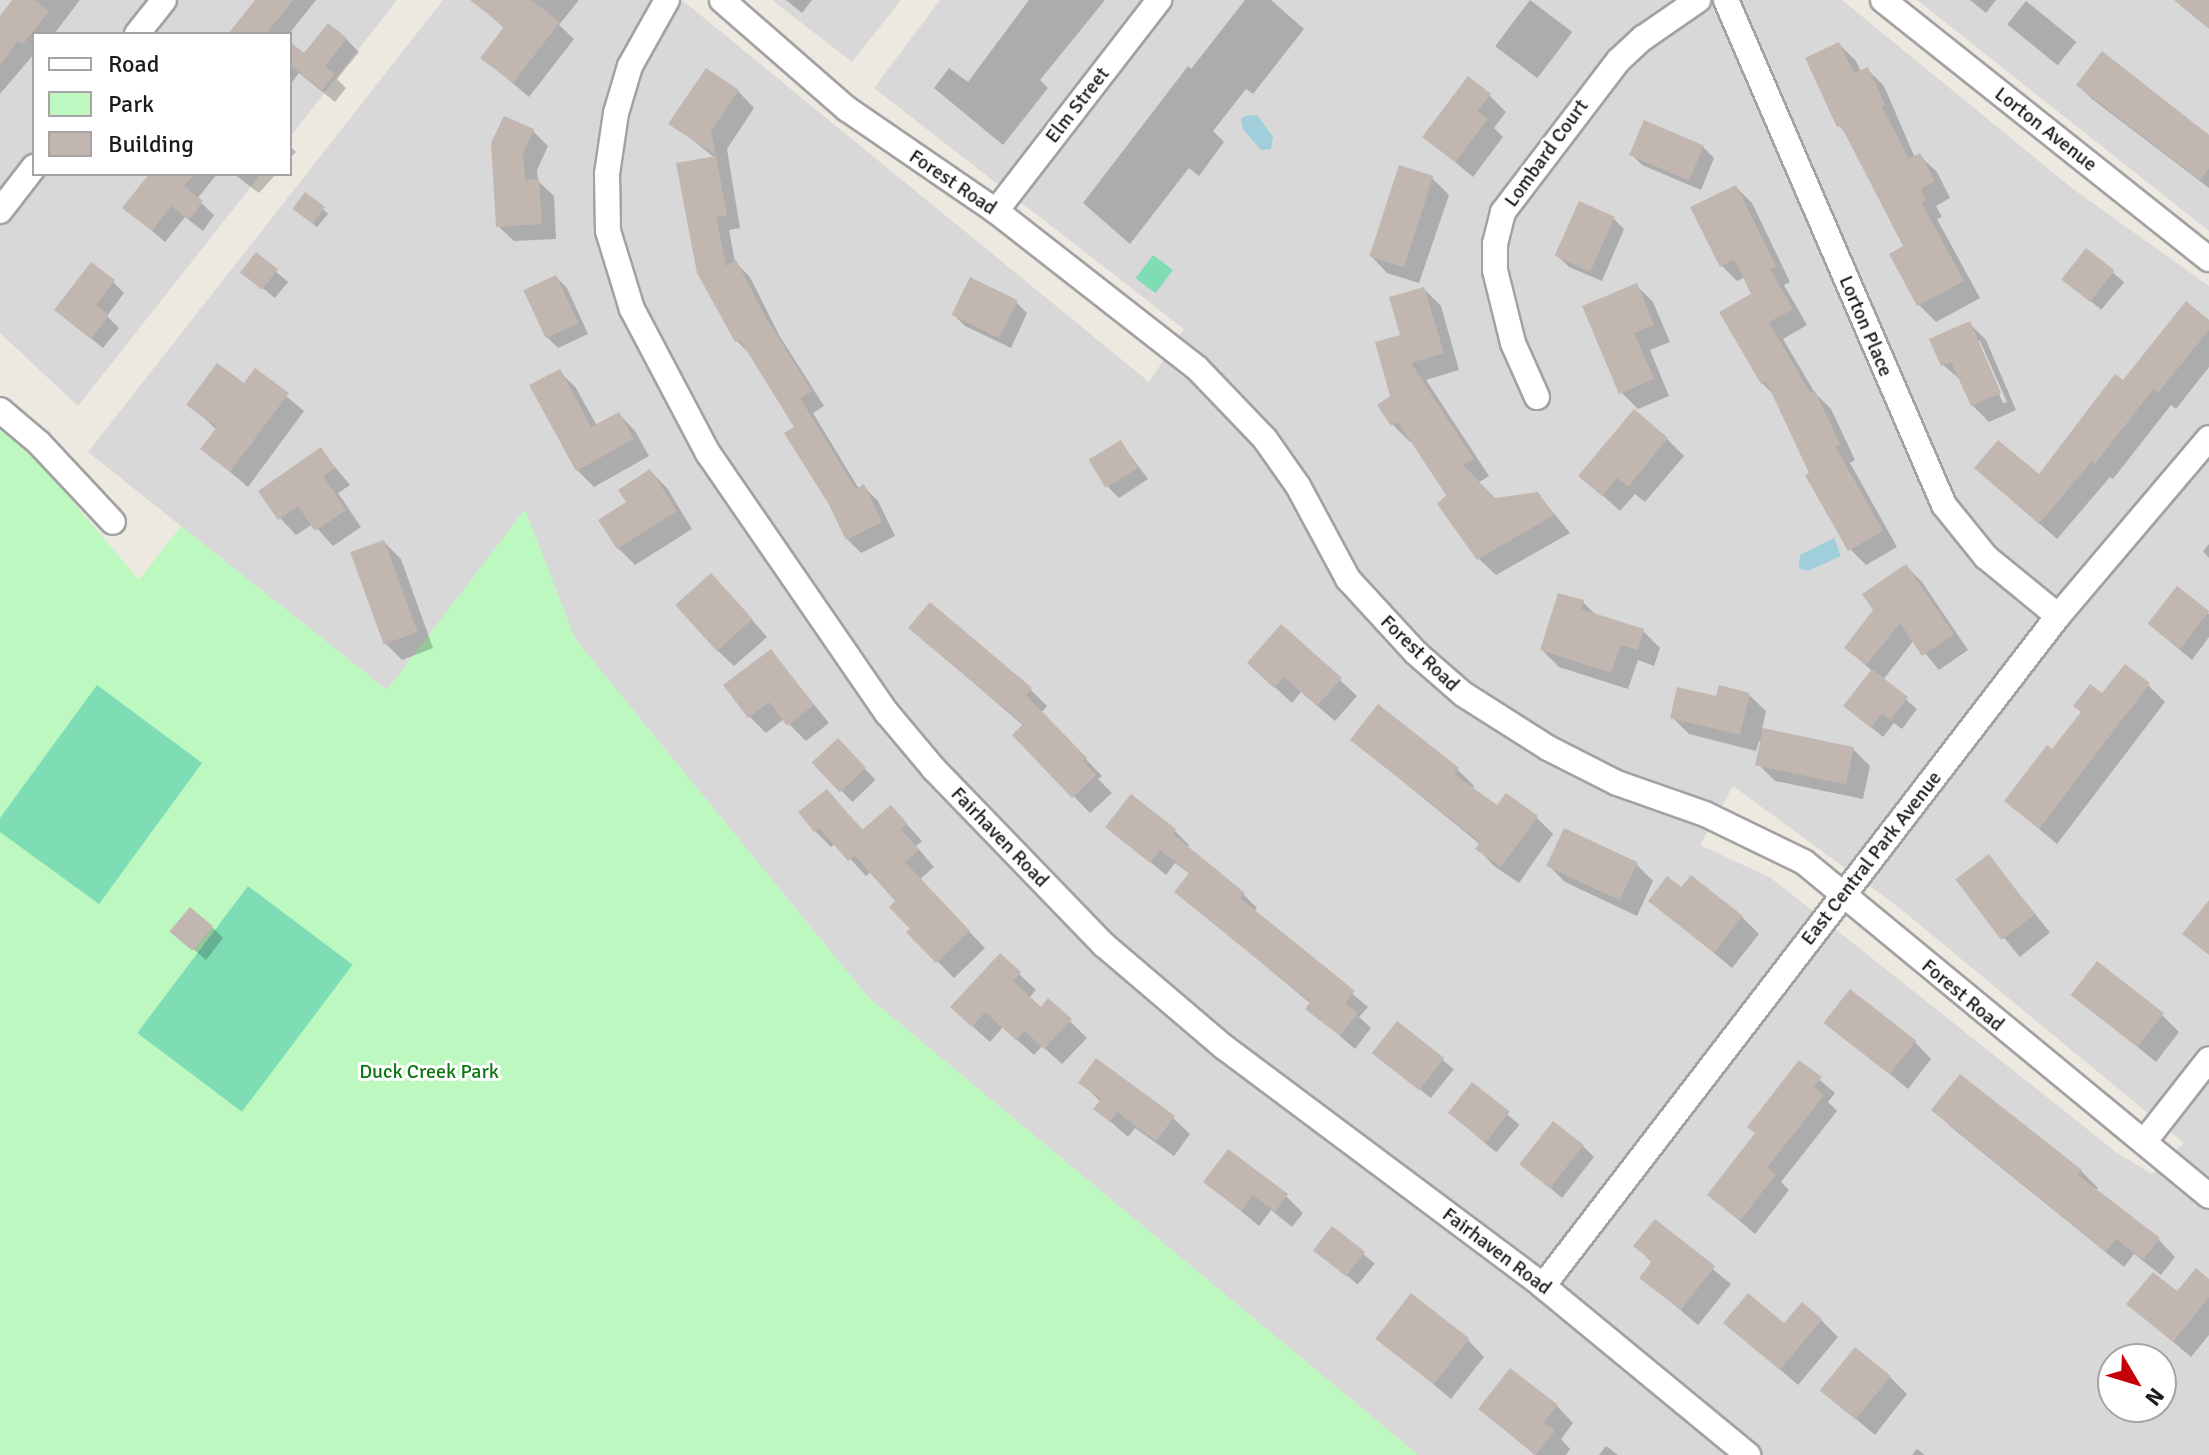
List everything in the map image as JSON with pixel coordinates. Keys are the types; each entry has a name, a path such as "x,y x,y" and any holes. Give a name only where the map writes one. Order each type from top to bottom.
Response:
{"street":[{"path":"139,32 164,0"},
{"name":"Fairhaven Road","path":"667,0 630,66 616,113 607,174 608,231 632,309 708,453 887,713 934,769 1104,945 1224,1047 1543,1286 1748,1455"},
{"name":"Forest Road","path":"722,0 847,109 996,211 1149,328 1237,407 1265,439 1298,486 1348,579 1416,653 1463,694 1548,748 1617,783 1705,814 1790,855 1843,894 2209,1196"},
{"name":"Elm Street","path":"996,211 1159,0"},
{"name":"Lombard Court","path":"1537,397 1513,343 1495,270 1495,244 1503,212 1619,60 1643,38 1698,0"},
{"name":"Lorton Place","path":"1726,0 1944,505 1986,557 2058,616"},
{"name":"Lorton Avenue","path":"1883,0 2209,259"},
{"path":"0,211 32,170"},
{"path":"0,410 39,443 113,522"},
{"name":"East Central Park Avenue","path":"1543,1286 2058,616 2209,438"},
{"path":"2144,1142 2209,1059"}],"shaded area":[{"path":"0,0 397,0 292,134 292,32 32,32 32,176 259,176 78,406 0,333"},
{"path":"443,0 682,0 1149,382 1184,329 874,88 940,0 1842,0 2073,189 2209,286 2209,1455 1418,1455 868,997 575,639 525,510 387,690 88,452","holes":["1733,786 1897,906 2184,1143 2152,1174 2116,1152 1771,878 1700,845"]},
{"path":"772,0 901,0 852,62"},
{"path":"1917,0 2209,0 2209,231"}],"green space":[{"path":"1153,255 1173,270 1156,293 1136,278"},
{"name":"Duck Creek Park","path":"0,427 53,478 139,580 181,526 387,690 525,509 575,639 868,997 1418,1455 0,1455"},
{"path":"97,685 202,763 99,904 0,832 0,818"},
{"path":"248,886 353,965 242,1112 137,1033"}],"water":[{"path":"1258,116 1273,137 1271,149 1261,150 1243,129 1241,118"},
{"path":"1834,538 1841,556 1808,571 1799,568 1800,555"}],"building":[{"path":"12,0 35,0 49,11 23,44 18,41 0,65 0,16"},
{"path":"255,0 293,0 268,32 230,32"},
{"path":"470,0 531,0 560,22 513,83 480,58 504,27"},
{"path":"2174,0 2209,0 2209,29"},
{"path":"328,23 347,38 325,66 335,74 322,90 292,67 292,44 304,53"},
{"path":"1839,42 1854,73 1868,67 1885,105 1882,107 1909,159 1920,153 1935,181 1921,189 1926,200 1921,202 1964,281 1917,306 1889,254 1903,246 1841,126 1837,127 1805,58"},
{"path":"2102,51 2209,135 2209,168 2200,180 2076,85"},
{"path":"706,68 739,90 711,131 716,155 668,124"},
{"path":"1468,76 1491,94 1477,111 1488,119 1455,162 1422,137"},
{"path":"504,116 534,129 523,154 525,180 539,179 542,224 496,227 491,143"},
{"path":"1644,120 1704,145 1689,180 1629,155"},
{"path":"716,156 727,215 716,217 726,266 736,260 766,318 812,391 800,398 856,489 864,484 882,522 846,540 828,503 784,433 794,427 740,340 735,342 697,273 676,163"},
{"path":"1399,165 1433,176 1404,267 1369,256"},
{"path":"147,176 192,176 184,186 203,201 189,220 171,206 152,231 122,208"},
{"path":"1736,185 1776,266 1770,269 1793,309 1769,322 1810,393 1815,391 1840,444 1835,446 1883,531 1848,551 1805,475 1809,473 1766,381 1761,384 1719,312 1751,294 1734,259 1720,267 1690,207"},
{"path":"305,192 325,207 312,224 292,209"},
{"path":"1579,201 1615,217 1590,272 1555,256"},
{"path":"2086,248 2114,270 2090,302 2061,280"},
{"path":"256,252 278,269 262,290 240,272"},
{"path":"91,262 115,280 96,305 109,315 91,339 54,310"},
{"path":"556,275 578,323 546,338 523,290"},
{"path":"970,277 1018,300 999,338 952,315"},
{"path":"1637,283 1654,325 1634,333 1654,379 1619,394 1582,306"},
{"path":"1424,287 1444,353 1411,363 1474,459 1463,465 1495,498 1538,492 1554,515 1477,560 1437,504 1446,495 1398,422 1391,426 1377,405 1390,396 1375,342 1400,335 1389,297"},
{"path":"2186,301 2209,320 2209,330 2158,393 2153,389 2095,464 2092,461 2039,524 1974,468 1998,440 2039,474 2115,374 2123,380"},
{"path":"1970,321 2001,393 1971,406 1951,362 1941,366 1929,339"},
{"path":"217,363 244,383 255,368 289,393 230,472 200,449 217,427 186,405"},
{"path":"560,369 591,427 619,412 634,439 576,471 529,385"},
{"path":"1634,409 1668,438 1628,487 1617,478 1602,496 1578,476"},
{"path":"1121,440 1138,468 1105,488 1088,460"},
{"path":"321,447 335,468 323,476 346,510 315,531 298,506 278,520 258,491"},
{"path":"650,469 677,511 617,549 598,520 626,502 618,490"},
{"path":"384,540 418,632 384,644 350,552"},
{"path":"1906,564 1954,634 1922,656 1900,623 1866,665 1844,648 1873,610 1862,594"},
{"path":"711,573 752,619 717,651 675,605"},
{"path":"2177,586 2209,611 2180,649 2147,624"},
{"path":"1558,593 1584,600 1581,609 1644,629 1638,650 1621,645 1611,673 1540,650"},
{"path":"930,602 1032,688 1026,695 1087,758 1083,761 1096,775 1072,798 1012,735 1023,724 908,628"},
{"path":"1281,624 1342,678 1317,706 1284,677 1274,688 1247,663"},
{"path":"771,649 814,705 787,726 769,702 748,718 723,685"},
{"path":"2125,664 2150,683 2039,829 2004,801 2047,745 2052,749 2081,712 2073,706 2090,684 2102,693"},
{"path":"1872,669 1908,697 1890,720 1882,713 1871,728 1843,706"},
{"path":"1719,685 1750,693 1740,735 1670,718 1677,687 1716,696"},
{"path":"1378,704 1459,768 1454,774 1497,805 1506,793 1538,816 1501,867 1475,849 1480,842 1350,740"},
{"path":"1763,728 1854,747 1846,785 1755,765"},
{"path":"838,738 866,768 840,793 812,763"},
{"path":"827,789 862,830 891,805 907,823 901,829 919,850 905,862 970,931 936,963 906,932 910,929 889,907 895,901 855,856 848,861 819,828 814,832 798,812"},
{"path":"1131,794 1176,829 1173,834 1245,893 1240,898 1355,991 1345,1003 1358,1013 1340,1036 1305,1009 1310,1002 1174,892 1189,873 1160,850 1150,863 1105,827"},
{"path":"1564,828 1637,862 1620,900 1546,866"},
{"path":"1989,854 2035,915 2001,940 1955,879"},
{"path":"1691,875 1743,916 1714,953 1648,901 1667,876 1681,887"},
{"path":"2209,900 2209,955 2182,934"},
{"path":"190,907 213,926 192,951 169,932"},
{"path":"1000,953 1021,972 1013,981 1041,1007 1048,998 1072,1019 1044,1049 1025,1031 1016,1040 985,1012 972,1027 950,1007"},
{"path":"2097,961 2164,1013 2138,1047 2071,995"},
{"path":"1850,989 1916,1041 1890,1075 1824,1023"},
{"path":"1397,1021 1444,1058 1419,1090 1372,1053"},
{"path":"1096,1058 1175,1116 1156,1141 1117,1112 1110,1122 1093,1109 1101,1099 1078,1083"},
{"path":"1799,1060 1822,1077 1814,1087 1824,1095 1767,1168 1776,1174 1740,1221 1707,1195 1755,1133 1747,1127"},
{"path":"1960,1074 2082,1170 2078,1175 2160,1238 2143,1260 2116,1239 2106,1252 1931,1110"},
{"path":"1472,1082 1510,1112 1486,1142 1448,1113"},
{"path":"1553,1121 1584,1145 1550,1188 1519,1164"},
{"path":"1228,1149 1288,1194 1275,1212 1253,1195 1241,1211 1203,1182"},
{"path":"1655,1219 1715,1266 1681,1310 1639,1278 1652,1261 1633,1246"},
{"path":"1332,1226 1365,1252 1346,1276 1313,1250"},
{"path":"2196,1268 2209,1279 2209,1297 2173,1342 2126,1304 2153,1272 2177,1291"},
{"path":"1411,1293 1469,1339 1434,1384 1375,1339"},
{"path":"1748,1293 1784,1323 1802,1302 1822,1319 1780,1370 1723,1323"},
{"path":"1855,1347 1891,1376 1856,1419 1820,1391"},
{"path":"1510,1368 1558,1405 1544,1422 1555,1431 1536,1455 1478,1409"}]}
